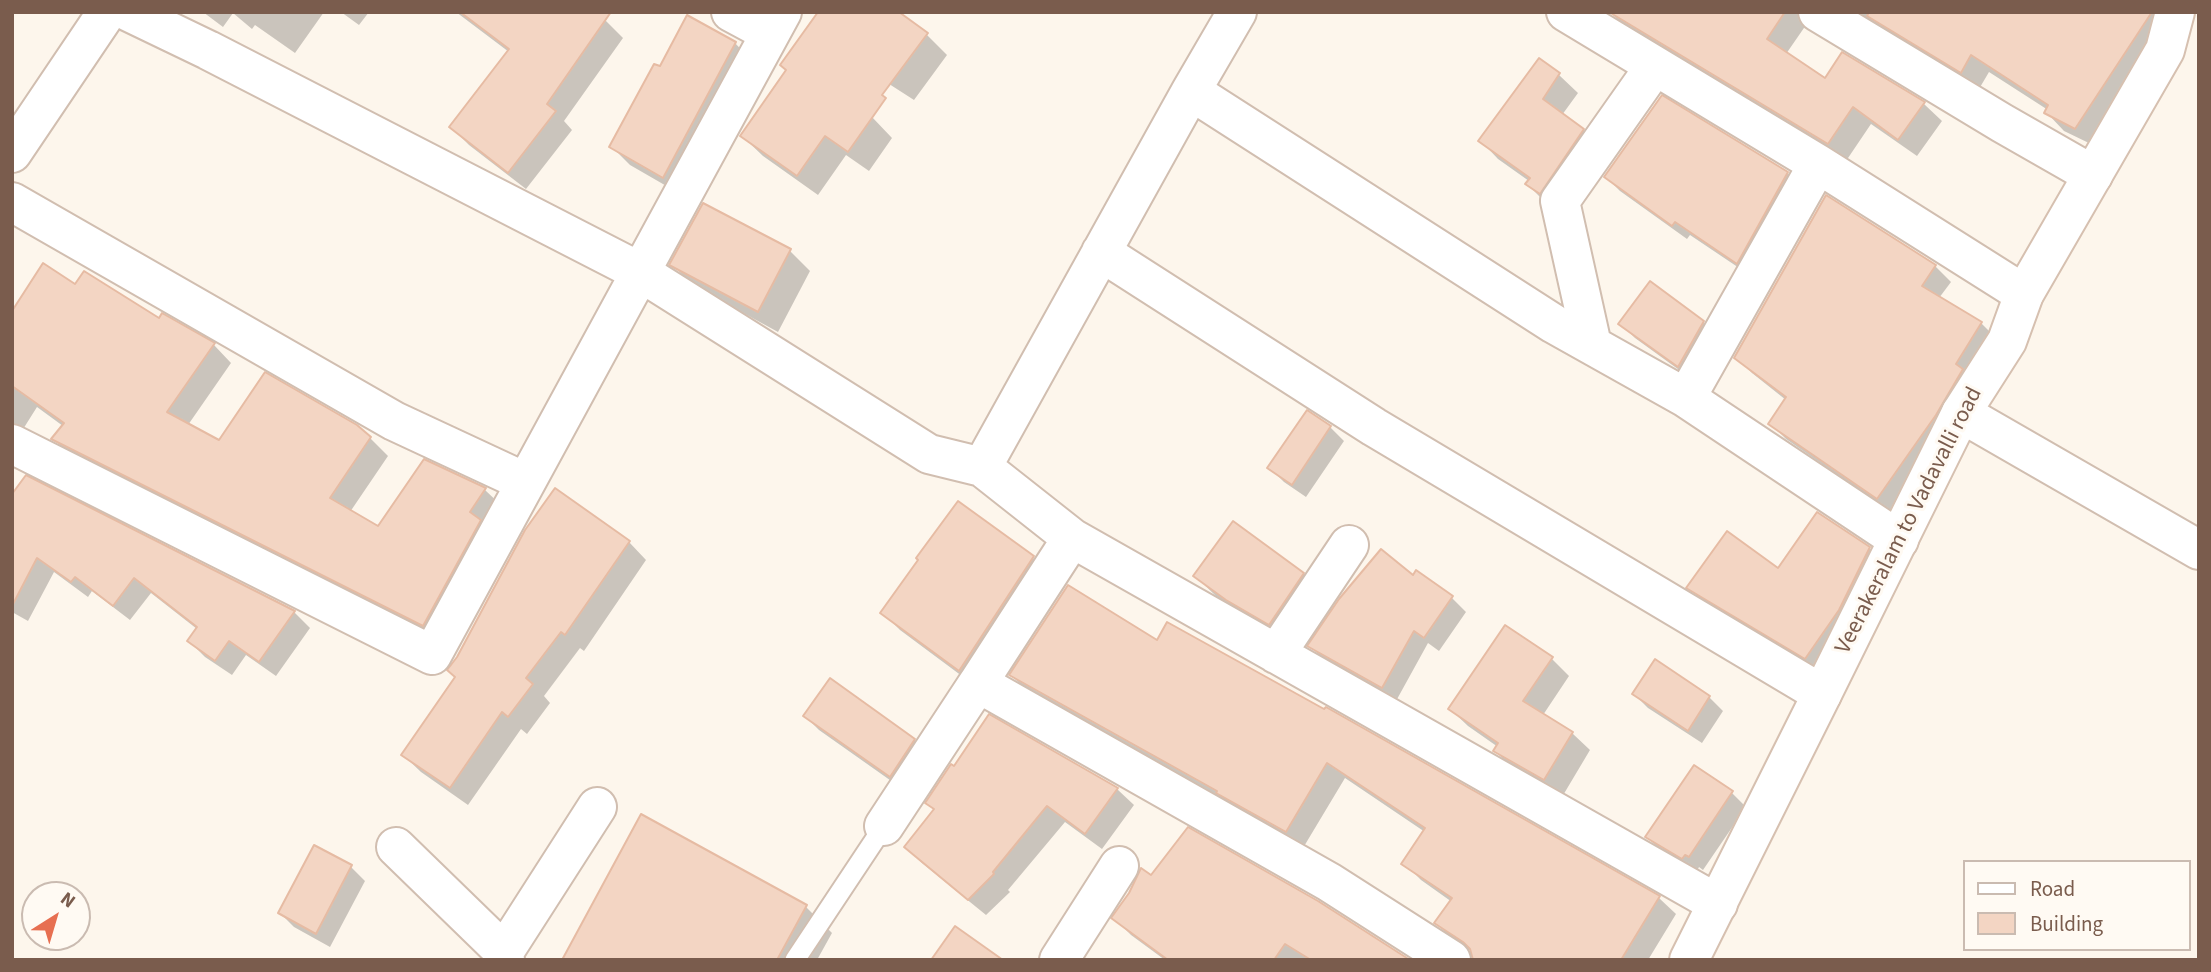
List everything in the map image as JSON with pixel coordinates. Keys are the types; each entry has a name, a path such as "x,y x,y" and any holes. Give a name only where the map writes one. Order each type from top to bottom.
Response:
{"street":[{"path":"12,153 107,12"},
{"path":"129,12 640,272 929,454 982,467 1072,538 1718,904"},
{"path":"12,444 432,655 776,23 731,12"},
{"path":"982,467 1237,12"},
{"path":"1566,12 1818,164 2024,294"},
{"path":"1818,12 2093,175"},
{"name":"Veerakeralam to Vadavalli road","path":"1689,960 1961,413 2007,341 2024,294 2165,50 2175,12"},
{"path":"1592,345 1560,201 1655,66"},
{"path":"1191,91 1554,324 1686,398 1899,540"},
{"path":"1686,398 1818,164"},
{"path":"12,202 394,421 526,482"},
{"path":"1101,252 1374,427 1822,694"},
{"path":"1961,413 2199,550"},
{"path":"884,826 1072,538"},
{"path":"1276,654 1349,545"},
{"path":"978,683 1329,882 1451,960"},
{"path":"397,847 504,956 597,807"},
{"path":"1059,960 1119,866"}],"lane":[{"path":"795,960 884,826"}],"building":[{"path":"460,12 611,12 547,104 556,111 508,173 449,127 509,49"},
{"path":"818,12 899,12 928,33 882,95 886,98 848,152 825,136 797,176 740,136 786,70 780,65"},
{"path":"1609,12 1785,12 1767,39 1825,78 1842,52 1925,102 1898,140 1853,107 1828,144"},
{"path":"1869,12 2152,12 2075,129 2044,113 2048,105 1971,55 1961,73 1867,16"},
{"path":"687,15 736,42 663,178 609,147 654,64 660,66"},
{"path":"1539,58 1560,73 1543,99 1584,129 1540,194 1525,184 1530,178 1478,141"},
{"path":"1662,95 1788,172 1737,264 1675,222 1672,226 1604,177"},
{"path":"1826,195 1936,265 1922,286 1982,322 1956,364 1963,369 1936,415 1877,499 1768,424 1786,397 1734,358"},
{"path":"703,203 791,249 758,312 669,265"},
{"path":"43,263 75,284 84,271 159,318 162,313 215,343 167,412 219,440 265,372 357,425 371,437 330,498 378,526 424,459 486,488 470,512 481,520 423,626 51,439 64,423 12,386 12,311"},
{"path":"1650,281 1704,321 1678,367 1618,324"},
{"path":"1307,410 1331,426 1292,485 1267,468"},
{"path":"26,475 295,611 259,662 229,641 215,661 187,641 197,627 134,578 113,606 75,577 71,582 37,558 12,606 12,494"},
{"path":"555,488 630,541 565,635 561,632 526,678 533,684 508,717 502,712 450,788 401,755 455,677 447,670 457,657 525,530"},
{"path":"958,501 1034,556 959,671 880,613"},
{"path":"1817,512 1870,547 1839,610 1805,659 1686,588 1727,531 1778,568"},
{"path":"1233,521 1304,573 1269,625 1226,600 1193,576"},
{"path":"1381,549 1413,575 1416,570 1453,596 1424,638 1414,631 1382,688 1307,646 1339,599"},
{"path":"1068,585 1157,640 1167,622 1324,709 1326,707 1660,896 1621,960 1473,960 1470,949 1463,942 1434,923 1452,898 1401,864 1425,828 1327,763 1286,832 1009,675"},
{"path":"1505,625 1553,657 1523,701 1573,732 1544,780 1493,751 1498,743 1448,709"},
{"path":"1655,659 1710,696 1688,731 1632,694"},
{"path":"830,678 915,739 890,777 803,716"},
{"path":"989,714 1118,788 1085,834 1047,806 994,874 968,900 904,847 934,809 925,803"},
{"path":"1694,765 1733,791 1689,857 1685,855 1682,859 1645,837"},
{"path":"641,814 807,905 777,960 562,960"},
{"path":"1188,827 1318,901 1410,960 1311,960 1285,944 1274,960 1168,960 1111,918 1129,893 1141,868 1151,875"},
{"path":"314,845 352,865 316,934 278,913"},
{"path":"955,926 1003,960 931,960"}]}
